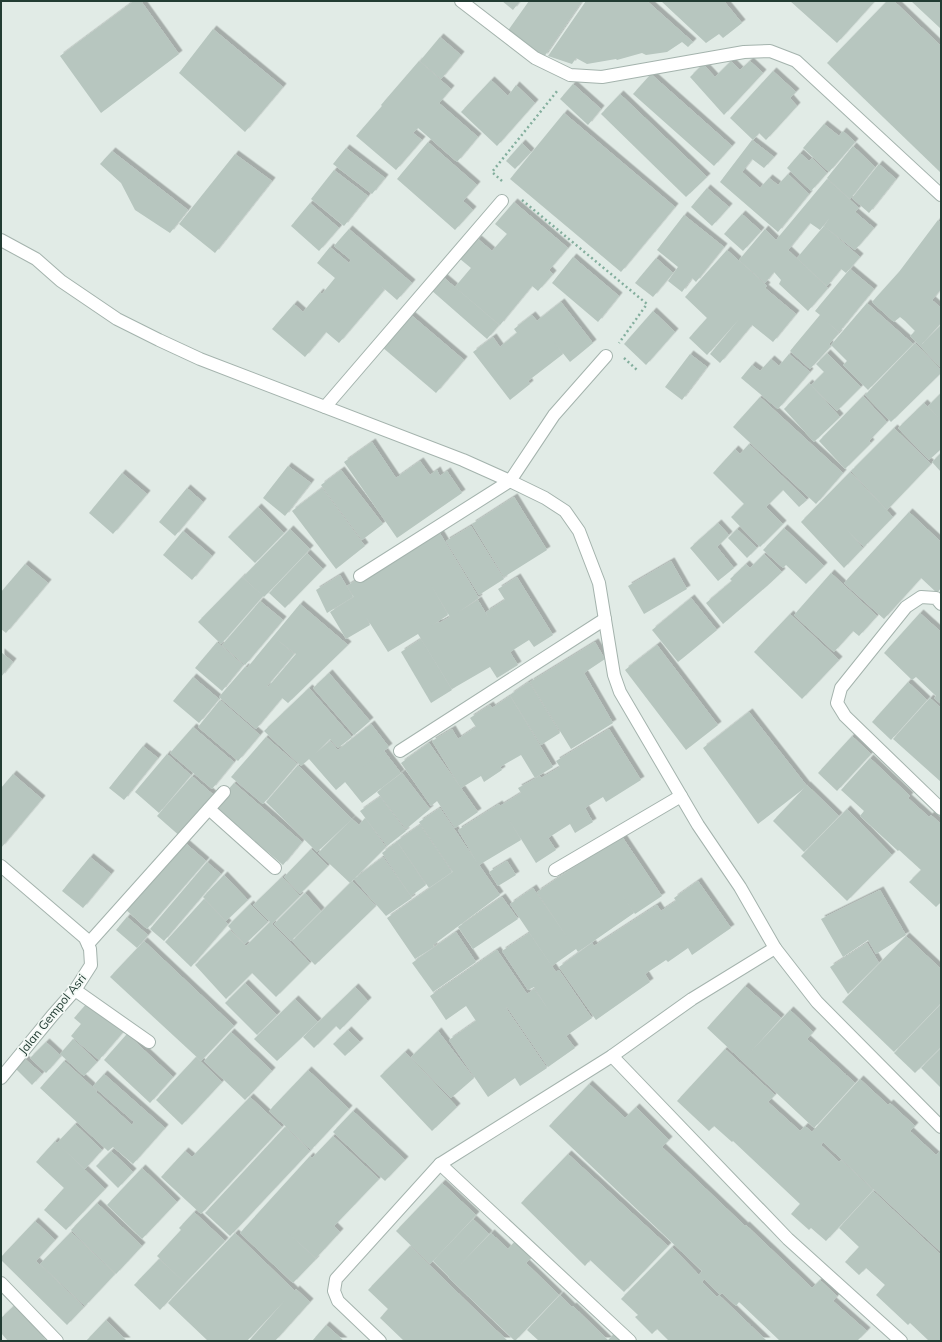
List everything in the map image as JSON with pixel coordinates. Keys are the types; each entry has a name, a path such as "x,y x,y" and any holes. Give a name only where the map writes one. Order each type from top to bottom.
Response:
{"street":[{"path":"461,1 535,58 570,76 602,77 744,52 770,51 796,61 941,195"},
{"path":"325,407 502,201"},
{"path":"1,240 36,259 61,281 117,319 159,340 200,359 463,460 510,481 565,511 579,531 599,583 614,675 620,692 698,825 740,887 775,948 817,1002 941,1127"},
{"path":"360,576 510,481 554,415 610,352"},
{"path":"941,604 936,598 921,597 906,607 841,688 837,703 845,716 941,809"},
{"path":"400,751 605,619"},
{"path":"1,866 85,938 88,944 224,792"},
{"path":"555,870 681,796"},
{"path":"209,809 275,868"},
{"name":"Jalan Gempol Asri","path":"1,1078 75,990 91,964 88,944"},
{"path":"380,1341 338,1301 334,1291 336,1279 440,1164 612,1056 692,1000 775,948"},
{"path":"75,990 149,1042"},
{"path":"612,1056 788,1239 901,1341"},
{"path":"440,1164 630,1341"},
{"path":"1,1283 57,1341"}],"path":[{"path":"503,182 492,172 570,76"},
{"path":"519,197 647,304 610,352"},
{"path":"620,354 638,370"}],"building":[{"path":"134,1 141,1 179,54 101,113 60,56"},
{"path":"502,1 520,1 513,10"},
{"path":"529,1 582,1 544,57 507,32"},
{"path":"586,1 647,1 693,42 688,47 682,42 667,52 646,55 642,53 617,60 587,64 576,58 572,64 548,56"},
{"path":"661,1 724,1 742,23 723,38 719,34 706,43"},
{"path":"790,1 875,1 837,43"},
{"path":"887,1 894,1 941,46 941,173 827,63"},
{"path":"911,1 941,1 941,29"},
{"path":"213,29 283,87 245,132 179,73"},
{"path":"440,37 461,55 441,79 420,61"},
{"path":"419,61 451,89 439,103 478,137 457,162 418,128 413,133 422,140 396,170 356,136"},
{"path":"731,61 740,70 750,61 763,73 724,115 690,77 703,64 715,77"},
{"path":"773,71 796,92 790,98 797,106 766,140 759,133 753,140 730,118"},
{"path":"651,74 732,146 714,166 633,94"},
{"path":"491,80 508,96 516,85 535,103 497,146 461,112"},
{"path":"573,84 601,109 588,125 560,99"},
{"path":"620,94 707,177 686,197 601,114"},
{"path":"564,113 675,207 621,272 510,179"},
{"path":"824,124 839,136 843,131 855,142 829,172 803,148"},
{"path":"752,140 774,157 764,168 752,159 742,172 760,188 769,178 778,185 788,174 809,194 778,232 720,182"},
{"path":"428,142 477,185 463,201 473,210 455,230 397,179"},
{"path":"522,143 531,152 515,169 506,161"},
{"path":"853,146 875,167 850,199 827,178"},
{"path":"346,148 385,178 372,194 333,164"},
{"path":"112,151 188,210 170,233 135,210 121,183 100,164"},
{"path":"800,153 809,161 812,158 827,173 811,191 787,168"},
{"path":"235,154 272,181 215,253 179,224"},
{"path":"879,164 896,179 869,213 852,198"},
{"path":"334,170 368,196 344,226 311,199"},
{"path":"827,179 859,208 855,212 874,228 855,250 824,226 830,217 820,230 810,223 788,250 828,288 808,311 779,284 781,280 774,272 765,283 739,260 765,229 776,240"},
{"path":"707,188 729,207 712,226 691,207"},
{"path":"514,202 568,248 549,270 553,274 538,291 532,286 500,325 455,287 471,268 460,259 478,239 492,251 507,234 495,224"},
{"path":"310,203 339,228 319,251 291,226"},
{"path":"742,214 761,231 743,251 724,234"},
{"path":"684,215 724,247 696,282 692,278 682,292 668,281 678,267 657,250"},
{"path":"938,220 941,223 941,289 932,300 941,308 941,323 920,346 910,336 915,331 905,321 900,317 894,322 872,302 899,272"},
{"path":"824,226 860,257 846,273 841,269 827,286 797,258"},
{"path":"349,229 412,283 397,300 381,286 384,290 339,343 326,332 305,357 272,329 294,304 303,312 320,292 322,294 335,278 317,263 330,247 349,263 351,260 334,246"},
{"path":"727,250 767,286 765,288 796,314 773,342 752,325 720,363 710,354 740,318 707,355 689,338 707,318 685,297"},
{"path":"573,257 619,296 598,322 552,283"},
{"path":"656,258 673,273 653,297 635,283"},
{"path":"850,269 874,289 839,332 826,321 839,333 829,344 831,346 810,369 790,351 820,315 815,311"},
{"path":"442,276 499,325 487,339 431,290"},
{"path":"561,302 593,343 570,362 553,341 563,354 528,381 530,384 510,400 473,352 493,337 500,347 517,333 514,329 532,315 537,321"},
{"path":"867,303 913,344 868,390 843,365 847,361 831,345"},
{"path":"653,311 675,332 646,365 624,344"},
{"path":"410,314 464,360 436,393 382,347"},
{"path":"941,325 941,368 920,346"},
{"path":"915,343 941,370 941,373 891,422 865,395"},
{"path":"827,353 861,387 837,411 811,385 824,372 816,364"},
{"path":"690,354 707,367 682,400 665,387"},
{"path":"789,354 810,372 778,409 741,378 752,365 760,371 771,359 779,366"},
{"path":"809,383 840,417 814,442 784,409"},
{"path":"941,393 941,449 929,460 898,428 924,403 939,418 928,406"},
{"path":"863,396 887,422 869,441 871,443 845,469 819,441"},
{"path":"760,397 843,473 816,504 733,427"},
{"path":"894,428 931,464 887,510 851,471"},
{"path":"372,442 396,478 420,461 430,475 437,470 440,476 447,471 462,493 397,538 344,462"},
{"path":"749,444 807,500 799,507 783,490 766,507 783,524 760,547 731,517 744,504 713,473 735,449 740,454"},
{"path":"941,453 941,472 932,462"},
{"path":"288,466 311,483 285,516 263,498"},
{"path":"341,470 383,524 362,540 321,485"},
{"path":"850,472 893,517 864,547 846,529 863,548 844,568 801,522"},
{"path":"122,473 147,494 113,534 89,513"},
{"path":"187,488 203,502 175,536 159,522"},
{"path":"322,488 365,546 336,569 292,511"},
{"path":"514,497 547,550 504,577 472,524"},
{"path":"258,507 284,533 255,563 228,537"},
{"path":"909,512 941,542 941,588 937,593 921,578 884,619 844,583"},
{"path":"718,523 729,535 717,547 734,568 718,581 690,548"},
{"path":"471,526 504,579 479,595 446,541"},
{"path":"784,528 824,566 806,584 786,565 783,568 763,550"},
{"path":"290,529 310,549 264,597 243,577"},
{"path":"737,529 757,548 747,558 728,538"},
{"path":"438,530 479,598 457,613 478,600 488,617 486,612 505,600 498,589 517,577 553,635 534,647 529,640 510,652 518,665 497,678 490,667 452,689 418,634 388,652 366,617 370,625 346,639 330,612 354,597 347,586","holes":["430,583 450,617 431,626 448,615"]},
{"path":"183,531 212,556 192,580 163,555"},
{"path":"307,553 323,569 285,608 269,593"},
{"path":"764,554 782,572 723,624 706,603 732,581 730,579 746,564 750,568"},
{"path":"671,561 687,589 644,614 628,586"},
{"path":"25,564 48,583 6,633 1,629 1,592"},
{"path":"831,573 877,616 859,636 853,631 834,652 794,615"},
{"path":"340,575 353,597 327,613 316,590"},
{"path":"242,577 263,596 221,644 198,622"},
{"path":"691,598 717,630 678,662 652,630"},
{"path":"260,601 283,620 245,665 222,645"},
{"path":"300,604 348,645 288,703 282,698 256,729 219,697 245,667 247,668","holes":["275,638 296,654 268,687 267,686 294,654"]},
{"path":"920,613 941,632 941,704 934,698 936,696 916,677 912,680 884,653"},
{"path":"790,614 839,660 802,699 754,652"},
{"path":"421,639 452,690 431,703 401,652"},
{"path":"217,642 243,665 222,691 195,668"},
{"path":"595,642 605,659 584,673 613,723 571,749 530,682"},
{"path":"657,645 718,725 686,750 625,670"},
{"path":"1,652 13,662 1,677"},
{"path":"329,673 370,721 354,735 313,688"},
{"path":"193,677 219,699 199,723 173,701"},
{"path":"529,682 560,733 541,745 510,695"},
{"path":"908,682 927,700 891,740 872,722"},
{"path":"309,688 352,737 338,748 330,739 314,755 330,741 338,750 371,724 389,747 353,775 384,751 401,773 362,803 345,782 336,790 309,759 301,766 264,731"},
{"path":"510,696 553,767 535,778 521,755 500,767 502,770 484,782 481,776 461,788 432,741 452,729 458,739 476,727 470,718 490,705 492,708"},
{"path":"930,698 941,708 941,782 893,739"},
{"path":"220,700 260,735 238,761 198,727"},
{"path":"749,712 807,786 758,824 703,748"},
{"path":"193,727 234,762 212,789 170,753"},
{"path":"609,729 641,780 606,802 603,797 585,808 593,822 575,833 570,824 548,838 556,850 536,863 506,815 521,840 479,865 500,895 433,945 434,947 415,959 387,918 453,872 419,822 440,808 478,864 458,830 499,804 500,806 521,793 518,788 540,776 541,778 560,767 556,761"},
{"path":"852,736 871,754 837,791 818,773"},
{"path":"266,737 297,764 263,804 231,777"},
{"path":"429,743 478,812 455,828 437,801 431,806 401,763"},
{"path":"143,746 158,758 124,800 109,788"},
{"path":"167,754 191,775 159,813 135,792"},
{"path":"870,758 910,796 908,798 929,817 931,815 941,824 941,902 936,907 909,882 921,870 860,816 864,811 841,790"},
{"path":"298,765 352,819 317,852 266,802"},
{"path":"402,773 430,809 406,829 377,792"},
{"path":"13,774 42,799 1,848 1,788"},
{"path":"192,776 216,797 182,838 157,816"},
{"path":"234,783 302,842 283,865 214,806"},
{"path":"807,785 839,816 804,852 773,821"},
{"path":"380,797 406,831 387,846 360,811"},
{"path":"847,809 892,855 847,901 801,856"},
{"path":"365,818 386,847 350,883 318,853 352,819 359,825"},
{"path":"420,825 452,872 429,888 397,841"},
{"path":"619,832 662,896 635,914 620,892 634,913 578,952 576,949 552,966 510,904 533,888 569,940 537,892 594,854"},
{"path":"183,841 206,861 147,929 125,909"},
{"path":"397,842 426,885 411,896 382,853"},
{"path":"311,849 328,866 300,894 284,877"},
{"path":"90,857 111,874 83,908 62,891"},
{"path":"383,857 412,898 386,916 354,879"},
{"path":"507,861 516,875 498,886 489,872"},
{"path":"207,862 221,874 164,941 150,929"},
{"path":"224,875 248,900 226,921 203,897"},
{"path":"282,877 300,896 272,924 310,963 276,997 252,973 226,999 195,965 230,930 246,946 270,922 253,905"},
{"path":"352,881 376,906 315,965 292,941"},
{"path":"698,881 731,928 692,955 688,948 668,962 666,960 645,974 650,982 596,1020 559,967 592,943 594,946 657,905 661,911 676,901 674,898"},
{"path":"880,890 906,935 876,954 868,940 843,957 821,919"},
{"path":"305,893 321,911 291,941 274,924"},
{"path":"502,897 518,919 473,949 458,927"},
{"path":"204,899 228,924 191,967 165,942"},
{"path":"250,904 268,922 245,944 228,926"},
{"path":"127,917 148,935 137,948 116,930"},
{"path":"456,932 476,962 433,992 412,963"},
{"path":"529,933 556,972 559,970 592,1018 566,1036 575,1048 548,1067 507,1007 501,1011 506,1008 547,1068 520,1086 515,1078 488,1097 449,1040 476,1021 466,1006 446,1020 430,996 497,950 527,994 534,989 550,1012 534,987 528,990 502,951"},
{"path":"906,936 941,969 941,1003 894,1052 842,1002"},
{"path":"144,941 234,1026 201,1061 110,977"},
{"path":"867,943 879,963 848,994 830,967"},
{"path":"245,983 277,1015 257,1035 225,1003"},
{"path":"745,986 781,1018 747,1056 790,1010 813,1032 807,1039 855,1083 814,1128 707,1028"},
{"path":"355,987 368,1001 340,1030 336,1026 314,1048 303,1037"},
{"path":"295,999 318,1022 277,1061 254,1039"},
{"path":"89,1001 124,1031 99,1060 71,1036 81,1024 74,1018"},
{"path":"941,1004 941,1047 915,1073 894,1053"},
{"path":"348,1030 360,1042 345,1056 333,1044"},
{"path":"438,1031 474,1078 451,1098 411,1057"},
{"path":"231,1032 272,1071 245,1100 204,1061"},
{"path":"127,1034 173,1077 150,1103 104,1060"},
{"path":"73,1039 97,1062 84,1076 60,1054"},
{"path":"46,1042 61,1056 46,1073 30,1058"},
{"path":"941,1048 941,1088 921,1068"},
{"path":"725,1049 775,1095 768,1102 800,1131 805,1126 812,1132 860,1079 888,1105 890,1103 915,1126 910,1131 936,1155 941,1150 941,1252 823,1142 821,1145 839,1162 841,1160 873,1190 826,1241 811,1228 809,1230 791,1214 800,1204 733,1141 732,1142 714,1126 709,1131 677,1101"},
{"path":"405,1052 457,1107 432,1131 380,1076"},
{"path":"196,1057 222,1082 182,1125 156,1100"},
{"path":"25,1059 42,1074 32,1085 16,1069"},
{"path":"64,1061 132,1125 134,1122 93,1086 104,1074 165,1128 133,1164 113,1147 108,1151 40,1088"},
{"path":"308,1070 349,1109 311,1150 269,1111"},
{"path":"589,1084 625,1118 636,1107 669,1140 662,1147 812,1288 820,1280 837,1296 833,1301 867,1331 857,1341 780,1341 739,1302 736,1306 722,1293 720,1295 704,1279 702,1282 717,1297 719,1295 767,1341 669,1341 657,1329 652,1334 635,1317 638,1315 621,1299 672,1247 699,1275 702,1271 549,1126"},
{"path":"250,1097 282,1127 201,1214 161,1177 185,1151 192,1157"},
{"path":"353,1111 405,1160 385,1181 333,1132"},
{"path":"75,1124 102,1150 85,1169 58,1144 105,1189 66,1230 44,1210 64,1188 36,1162 55,1141 57,1143"},
{"path":"285,1127 310,1151 230,1236 205,1213"},
{"path":"333,1136 379,1179 334,1226 340,1232 316,1258 287,1232 316,1259 293,1283 240,1233 310,1156 312,1158"},
{"path":"111,1151 133,1172 118,1188 96,1166"},
{"path":"568,1154 668,1246 624,1292 590,1260 585,1266 521,1203"},
{"path":"142,1168 177,1202 142,1239 107,1205"},
{"path":"442,1183 476,1215 430,1264 396,1231"},
{"path":"873,1191 941,1255 941,1341 929,1341 910,1323 908,1325 876,1295 885,1285 866,1268 859,1275 845,1262 859,1247 839,1228"},
{"path":"97,1203 142,1246 116,1274 71,1230"},
{"path":"194,1212 225,1241 185,1283 157,1256 181,1230 179,1228"},
{"path":"473,1219 489,1234 454,1271 491,1233 508,1249 518,1238 535,1254 526,1263 559,1295 515,1341 433,1261"},
{"path":"35,1221 55,1240 36,1261 84,1307 67,1325 1,1260 1,1257"},
{"path":"71,1232 115,1274 85,1306 40,1264"},
{"path":"235,1233 295,1291 296,1289 310,1302 275,1341 249,1341 286,1299 247,1341 208,1341 168,1303"},
{"path":"410,1246 508,1341 404,1341 380,1318 388,1309 368,1290"},
{"path":"159,1259 185,1283 160,1310 134,1285"},
{"path":"560,1295 608,1340 614,1334 622,1341 539,1341 527,1330"},
{"path":"15,1305 47,1341 8,1341 1,1333 1,1318"},
{"path":"106,1320 127,1341 86,1341"},
{"path":"326,1325 344,1341 312,1341"}]}
